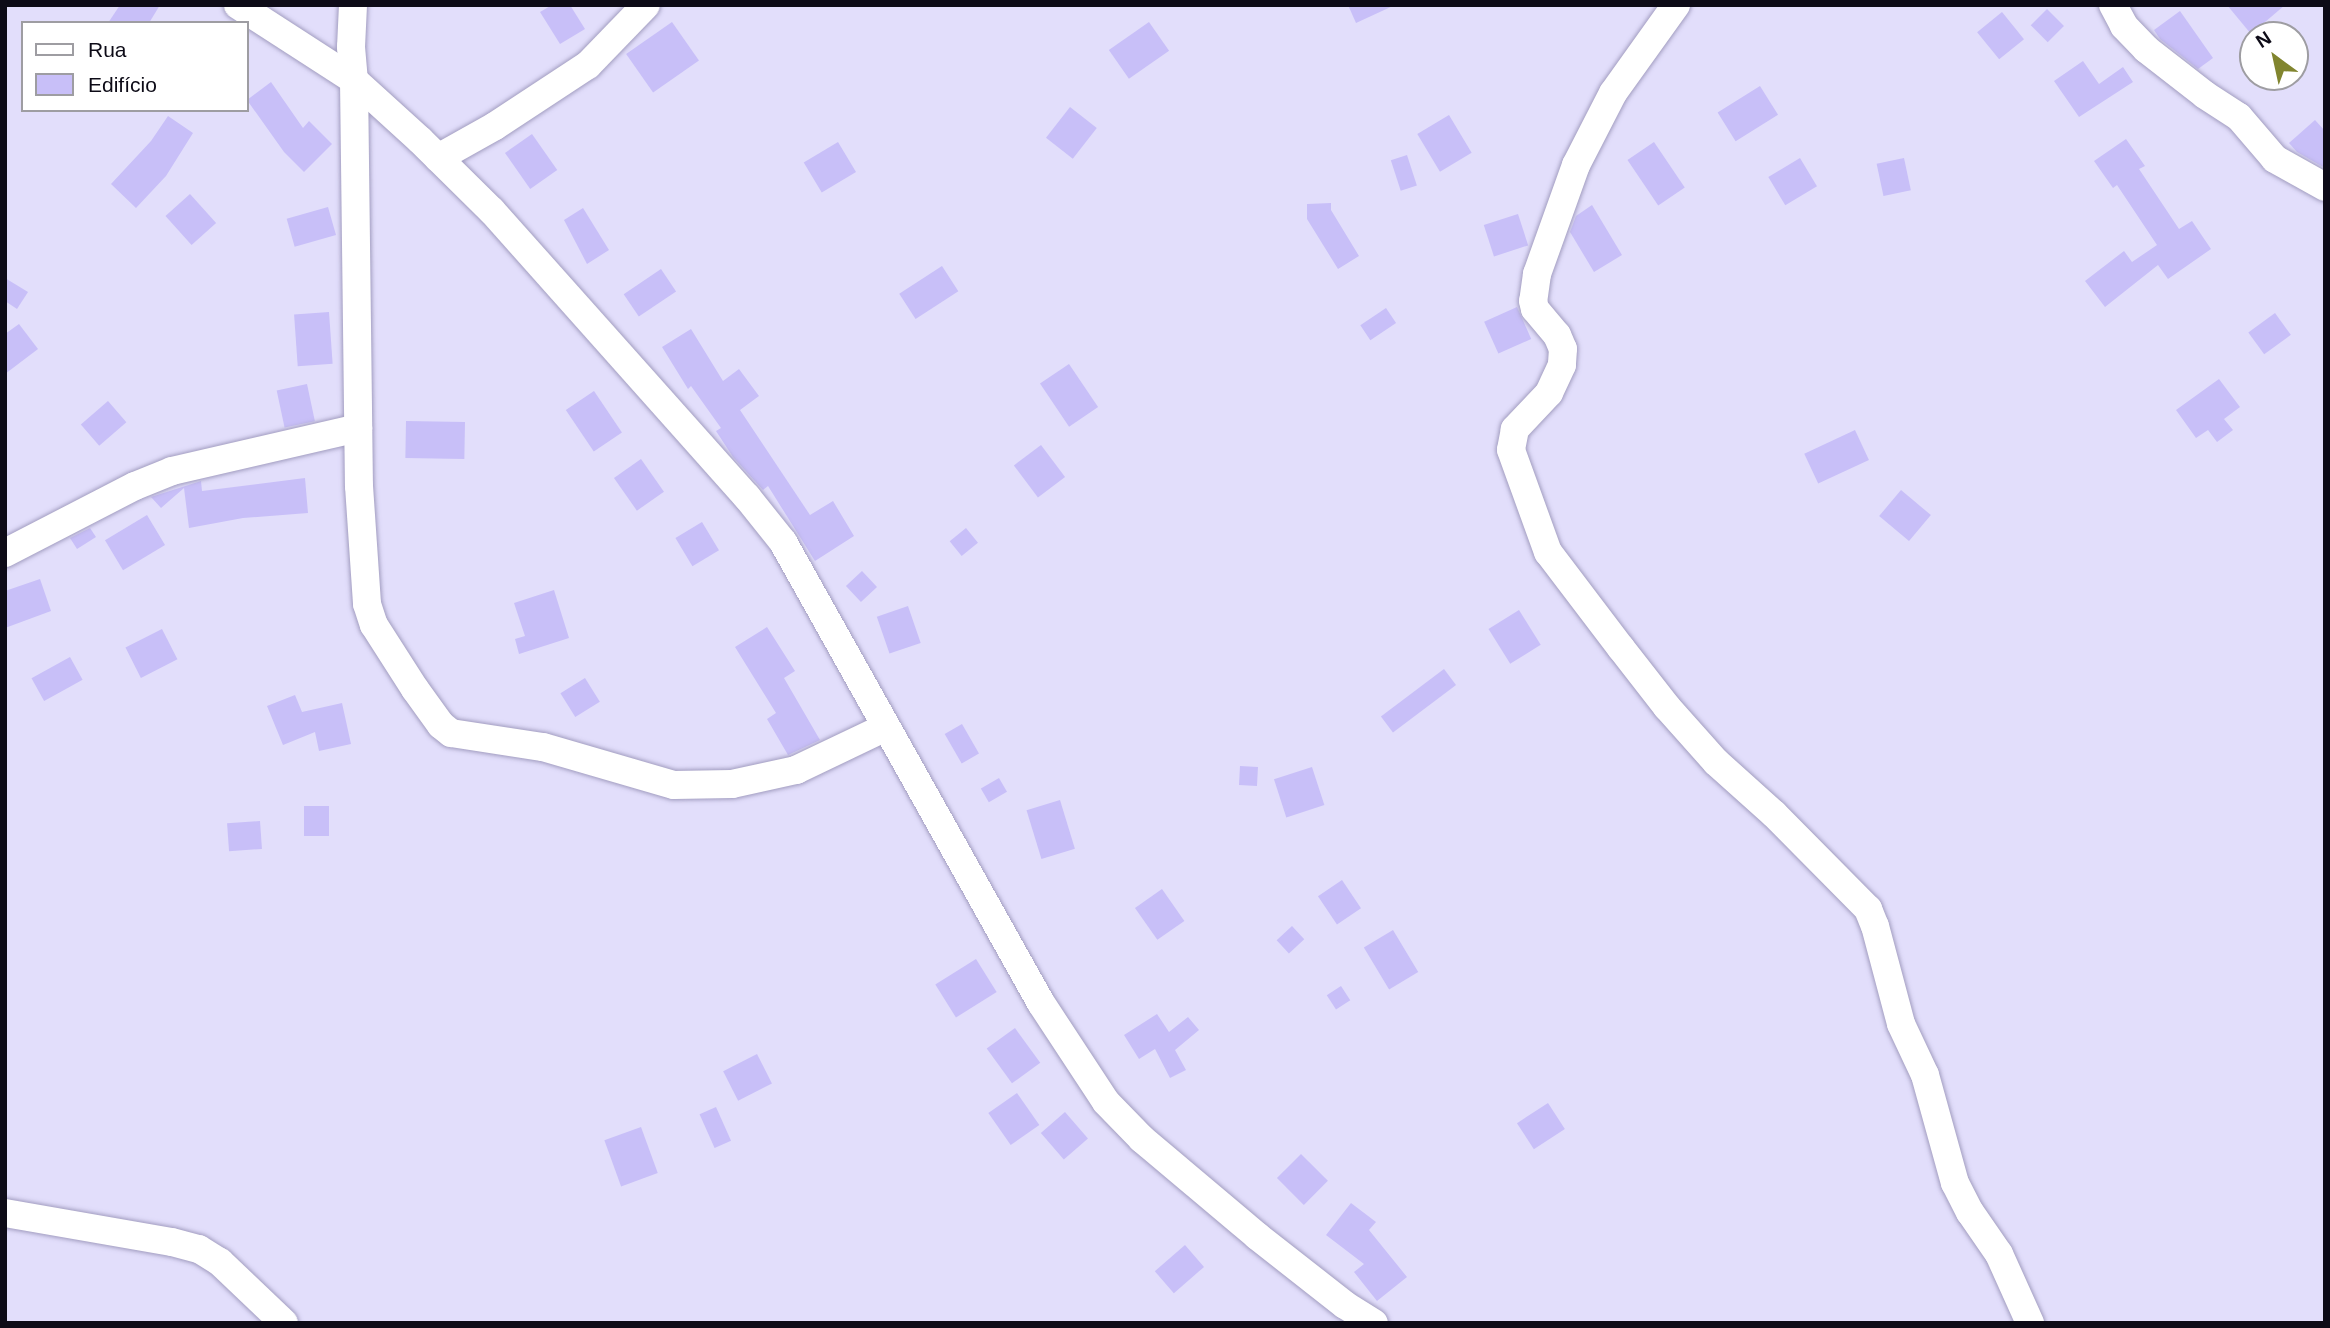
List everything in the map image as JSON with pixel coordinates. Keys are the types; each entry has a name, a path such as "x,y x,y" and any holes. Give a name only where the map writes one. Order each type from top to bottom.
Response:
{"street":[{"path":"238,5 354,80 438,158 555,281 747,497 783,542 1041,1003 1106,1102 1142,1139 1257,1236 1345,1306 1374,1323"},
{"path":"353,5 351,47 354,80 360,500 370,616 415,690 441,725 451,733 543,747 648,779 694,787 732,784 796,770 886,727"},
{"path":"438,158 495,126 588,65 646,5"},
{"path":"1676,5 1613,93 1576,165 1537,274 1533,301 1535,309 1557,335 1563,349 1563,365 1549,393 1515,429 1511,450 1548,552 1628,658 1716,762 1773,814 1868,909 1901,1024 1924,1075 1955,1183 1970,1212 1999,1254 2030,1323"},
{"path":"2113,5 2124,26 2146,49 2204,95 2239,117 2275,159 2325,187"},
{"path":"5,552 135,486 173,471 358,428"},
{"path":"5,1213 172,1242 199,1250 220,1262 284,1323"}],"building":[{"path":"120,5 160,5 150,21 109,21"},
{"path":"552,5 570,5 585,29 560,44 540,12"},
{"path":"1348,5 1395,5 1356,23"},
{"path":"2227,5 2285,5 2266,21 2240,21"},
{"path":"2047,9 2064,26 2048,42 2031,25"},
{"path":"2180,11 2213,58 2198,69 2160,39 2154,30"},
{"path":"2002,12 2024,39 1999,59 1977,32"},
{"path":"672,22 699,61 653,93 626,54"},
{"path":"1149,22 1169,51 1129,79 1109,50"},
{"path":"2083,61 2099,84 2123,67 2133,82 2079,117 2054,81"},
{"path":"271,82 303,128 309,121 332,144 304,172 284,152 248,99"},
{"path":"1760,86 1778,115 1736,141 1718,112"},
{"path":"1070,107 1097,128 1073,159 1046,138"},
{"path":"1449,115 1472,153 1440,172 1417,134"},
{"path":"168,116 193,133 166,176 136,208 111,184 151,141"},
{"path":"2315,120 2325,131 2325,168 2297,152 2289,143"},
{"path":"532,134 557,170 530,189 505,153"},
{"path":"2126,139 2145,166 2139,169 2179,229 2192,221 2211,249 2168,279 2158,265 2105,307 2085,281 2124,251 2132,262 2157,245 2117,185 2113,188 2094,161"},
{"path":"838,142 856,172 822,193 804,163"},
{"path":"1654,142 1685,188 1658,205 1627,160"},
{"path":"1407,155 1417,185 1401,191 1391,160"},
{"path":"1800,158 1817,186 1785,205 1768,177"},
{"path":"1904,158 1911,190 1883,196 1877,164"},
{"path":"190,194 216,223 192,245 165,216"},
{"path":"1331,203 1331,210 1359,256 1338,269 1307,219 1307,204"},
{"path":"1592,205 1622,255 1594,272 1570,232 1576,216"},
{"path":"328,207 336,235 295,247 287,219"},
{"path":"583,208 609,250 587,264 564,220"},
{"path":"1518,214 1528,245 1494,257 1484,225"},
{"path":"942,266 958,291 916,319 899,294"},
{"path":"661,269 676,291 639,317 624,294"},
{"path":"5,278 28,292 17,309 5,301"},
{"path":"1517,307 1531,339 1498,354 1484,322"},
{"path":"1386,308 1396,323 1370,340 1360,325"},
{"path":"329,312 333,364 298,366 294,314"},
{"path":"2275,313 2291,335 2264,354 2248,332"},
{"path":"19,324 38,349 5,374 5,334"},
{"path":"691,329 723,381 739,369 759,396 740,410 810,515 833,501 854,536 815,561 768,486 763,490 733,457 716,431 721,428 691,386 688,389 662,347"},
{"path":"1069,364 1098,407 1069,427 1040,384"},
{"path":"2219,379 2240,407 2224,419 2233,430 2217,442 2208,430 2196,438 2176,410"},
{"path":"307,384 315,421 285,428 277,390"},
{"path":"594,391 622,432 594,451 566,410"},
{"path":"108,401 126,422 99,446 81,425"},
{"path":"406,421 465,422 464,459 405,458"},
{"path":"1855,430 1869,460 1818,484 1804,454"},
{"path":"1041,445 1065,477 1038,497 1014,465"},
{"path":"641,459 664,492 637,511 614,478"},
{"path":"305,478 308,513 243,518 189,528 184,488 161,508 151,497 201,481 202,491"},
{"path":"1901,490 1931,515 1909,541 1879,516"},
{"path":"147,515 165,545 123,570 105,540"},
{"path":"702,522 719,550 692,566 675,538"},
{"path":"90,528 96,537 77,549 70,538"},
{"path":"966,528 978,543 962,556 950,541"},
{"path":"862,571 877,587 861,602 846,586"},
{"path":"40,579 51,611 5,628 5,591"},
{"path":"554,590 569,638 519,654 515,639 525,636 514,603"},
{"path":"908,606 921,643 889,654 877,617"},
{"path":"1519,610 1541,645 1510,664 1488,629"},
{"path":"767,627 795,671 784,678 820,740 788,755 767,719 776,713 735,647"},
{"path":"162,629 177,659 141,678 125,648"},
{"path":"70,657 83,680 44,701 32,678"},
{"path":"1444,669 1456,685 1393,733 1381,717"},
{"path":"585,678 600,702 575,717 560,693"},
{"path":"295,695 302,712 342,703 351,744 319,751 315,732 283,745 267,706"},
{"path":"962,724 979,753 962,763 945,734"},
{"path":"1240,766 1258,767 1257,786 1239,785"},
{"path":"1312,767 1324,805 1286,817 1274,779"},
{"path":"999,778 1007,792 989,802 981,788"},
{"path":"1060,800 1075,849 1041,859 1027,810"},
{"path":"304,806 329,806 329,836 304,836"},
{"path":"260,821 262,849 229,851 227,823"},
{"path":"1342,880 1361,908 1337,924 1318,896"},
{"path":"1162,889 1184,921 1157,940 1135,908"},
{"path":"1292,926 1304,939 1289,953 1277,940"},
{"path":"1393,930 1418,972 1389,990 1364,948"},
{"path":"976,959 997,992 956,1018 935,984"},
{"path":"1341,986 1350,1000 1336,1010 1327,995"},
{"path":"1157,1014 1169,1032 1188,1017 1199,1030 1175,1050 1186,1070 1170,1078 1155,1049 1139,1059 1124,1035"},
{"path":"1015,1028 1040,1063 1012,1083 987,1049"},
{"path":"757,1054 772,1083 738,1101 723,1071"},
{"path":"1017,1093 1039,1125 1011,1145 988,1113"},
{"path":"1548,1103 1565,1129 1534,1149 1517,1123"},
{"path":"716,1107 731,1141 715,1148 700,1114"},
{"path":"1065,1112 1088,1138 1064,1159 1041,1133"},
{"path":"641,1127 658,1173 621,1186 604,1140"},
{"path":"1301,1154 1328,1181 1304,1205 1277,1178"},
{"path":"1351,1203 1376,1222 1369,1230 1407,1277 1377,1301 1354,1272 1364,1264 1326,1235"},
{"path":"1185,1245 1204,1267 1174,1293 1155,1271"}]}
